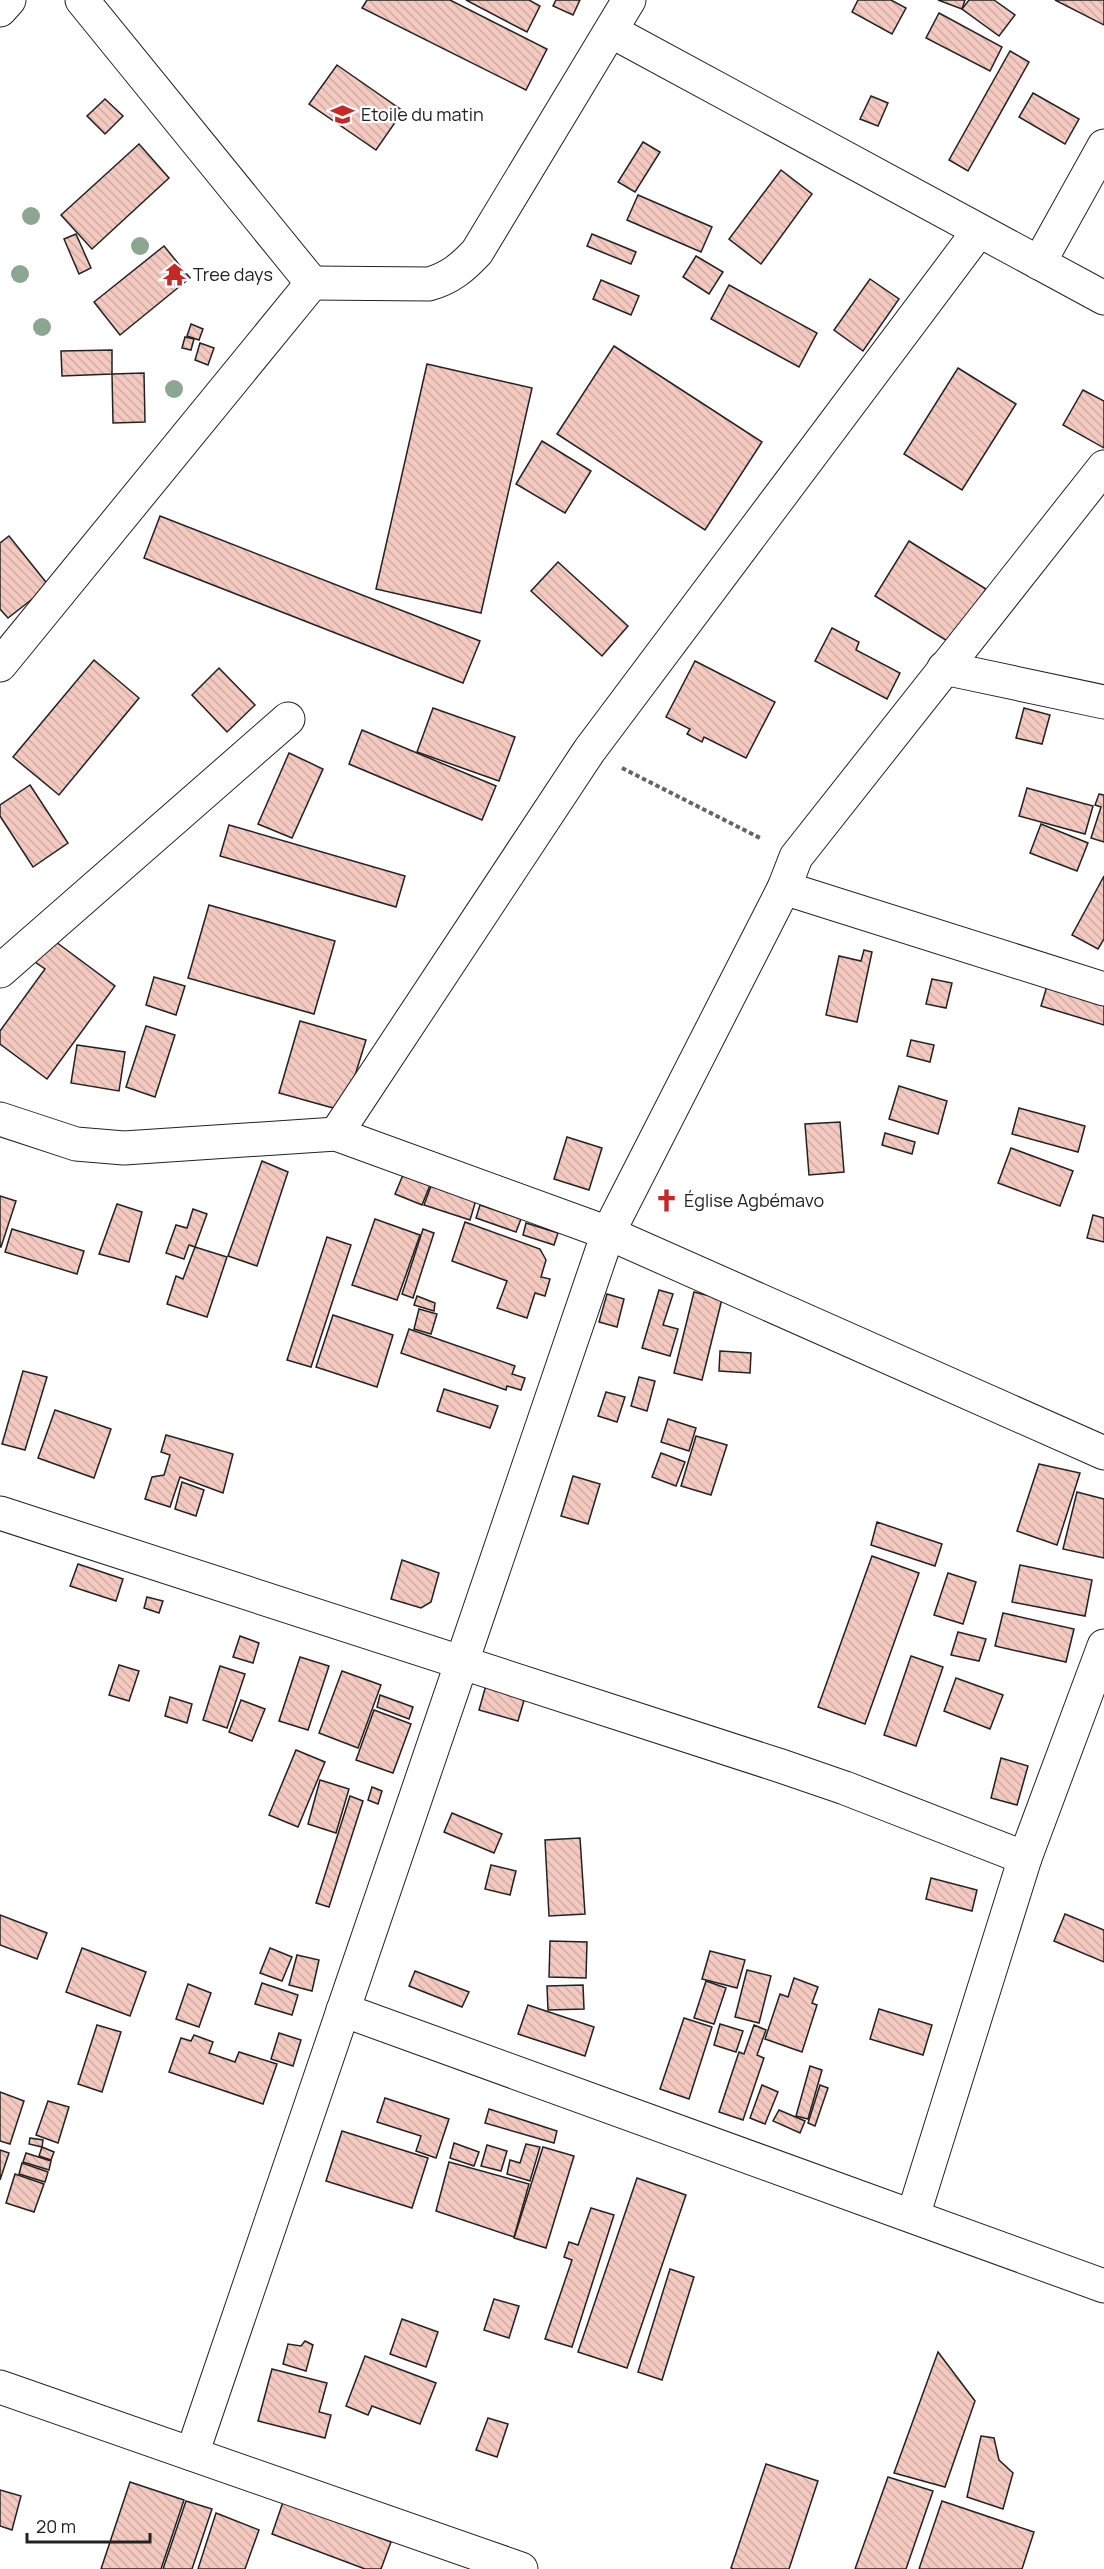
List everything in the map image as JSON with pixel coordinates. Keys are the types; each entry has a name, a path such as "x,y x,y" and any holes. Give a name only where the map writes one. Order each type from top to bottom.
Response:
{"street":[{"path":"0,10 9,0"},
{"path":"312,283 429,284 460,271 477,252 629,0"},
{"path":"93,6 312,283"},
{"path":"611,31 978,232 1104,298"},
{"path":"1039,263 1104,146"},
{"path":"336,1134 589,751 978,232"},
{"path":"0,665 312,283"},
{"path":"192,2454 608,1233 784,888 796,857 1104,466"},
{"path":"944,668 1104,702"},
{"path":"0,971 288,719"},
{"path":"784,888 1104,989"},
{"path":"0,1119 76,1144 124,1148 336,1134 608,1233 1104,1453"},
{"path":"2,1519 461,1661 845,1788 1026,1858"},
{"path":"913,2216 1026,1858 1104,1646"},
{"path":"343,2010 1104,2286"},
{"path":"0,2386 521,2569"}],"path":[{"path":"589,751 796,857"}],"building":[{"path":"367,0 450,0 547,49 526,90 362,8"},
{"path":"466,0 529,0 540,6 527,32"},
{"path":"556,0 580,0 573,15 553,6"},
{"path":"858,0 891,0 906,8 892,34 852,12"},
{"path":"938,0 965,0 962,9"},
{"path":"969,0 994,0 1015,15 999,36 962,9"},
{"path":"1055,0 1104,0 1104,25"},
{"path":"939,13 1002,47 990,71 926,38"},
{"path":"1010,51 1029,62 968,171 949,160"},
{"path":"337,65 403,111 376,150 309,104"},
{"path":"1033,93 1079,119 1065,144 1019,117"},
{"path":"871,96 888,103 878,126 860,119"},
{"path":"105,99 123,116 105,134 87,116"},
{"path":"643,142 660,152 635,192 618,182"},
{"path":"139,144 169,178 92,249 61,215"},
{"path":"781,170 812,194 761,264 729,239"},
{"path":"638,195 712,227 701,252 627,220"},
{"path":"76,234 91,268 79,274 64,239"},
{"path":"592,234 636,252 631,264 587,246"},
{"path":"164,246 190,278 120,335 94,302"},
{"path":"696,256 723,272 709,294 683,277"},
{"path":"870,279 899,299 863,351 834,330"},
{"path":"601,280 639,296 631,315 593,299"},
{"path":"729,285 817,333 799,367 711,319"},
{"path":"191,324 203,329 199,340 187,336"},
{"path":"185,337 194,339 191,350 182,348"},
{"path":"200,343 214,348 208,365 195,360"},
{"path":"614,346 762,442 705,530 557,434"},
{"path":"112,350 112,374 62,376 61,351"},
{"path":"427,364 532,388 481,613 376,589"},
{"path":"958,368 1016,404 962,490 904,454"},
{"path":"144,373 145,422 113,423 112,374"},
{"path":"1083,390 1104,401 1104,448 1063,425"},
{"path":"542,441 591,471 565,513 516,484"},
{"path":"160,516 480,641 463,683 144,558"},
{"path":"9,536 49,586 8,618 0,609 0,543"},
{"path":"909,541 986,589 952,644 875,596"},
{"path":"558,562 628,626 602,656 531,591"},
{"path":"832,628 859,642 856,650 900,673 887,699 815,661"},
{"path":"94,660 139,698 59,795 13,757"},
{"path":"695,661 775,702 746,758 704,737 702,742 687,734 690,729 666,717"},
{"path":"219,668 255,705 227,732 192,695"},
{"path":"433,708 515,737 499,781 417,752"},
{"path":"1024,708 1050,715 1042,744 1016,738"},
{"path":"362,730 496,786 482,820 349,764"},
{"path":"289,753 323,769 292,838 258,824"},
{"path":"30,785 68,843 33,867 0,816 0,805"},
{"path":"1027,788 1093,806 1085,834 1019,816"},
{"path":"1099,794 1104,795 1104,842 1091,838 1101,807 1095,805"},
{"path":"1041,824 1088,843 1077,871 1030,853"},
{"path":"229,825 405,876 396,907 220,856"},
{"path":"1104,876 1104,939 1098,949 1072,935"},
{"path":"209,905 335,941 314,1014 188,978"},
{"path":"52,939 115,986 47,1079 0,1044 0,1031 45,969 35,962"},
{"path":"864,950 872,952 857,1022 826,1015 839,956 861,961"},
{"path":"1050,976 1104,992 1104,1025 1041,1006"},
{"path":"154,977 185,986 176,1015 146,1005"},
{"path":"932,979 952,983 946,1008 926,1004"},
{"path":"300,1021 366,1040 344,1111 279,1093"},
{"path":"146,1026 175,1035 155,1097 126,1087"},
{"path":"911,1040 934,1045 930,1062 907,1056"},
{"path":"77,1045 125,1052 119,1091 71,1083"},
{"path":"899,1086 947,1101 938,1134 889,1119"},
{"path":"1019,1108 1085,1126 1078,1152 1012,1134"},
{"path":"840,1122 844,1172 809,1175 805,1124"},
{"path":"885,1133 915,1142 912,1154 882,1145"},
{"path":"567,1137 602,1148 589,1190 554,1179"},
{"path":"1011,1148 1073,1171 1060,1206 998,1183"},
{"path":"262,1161 288,1172 257,1266 228,1256"},
{"path":"403,1175 430,1185 422,1205 395,1194"},
{"path":"431,1186 476,1200 470,1220 424,1205"},
{"path":"0,1196 16,1201 1,1247 0,1247"},
{"path":"117,1204 142,1212 129,1262 99,1254"},
{"path":"480,1205 521,1219 516,1232 476,1218"},
{"path":"193,1209 207,1214 195,1247 189,1245 184,1259 166,1253 176,1225 187,1228"},
{"path":"1093,1215 1104,1218 1104,1242 1087,1238"},
{"path":"375,1219 420,1235 397,1300 352,1285"},
{"path":"465,1222 540,1249 546,1260 541,1277 550,1279 545,1296 535,1293 527,1318 497,1308 507,1281 452,1261"},
{"path":"526,1223 558,1233 554,1245 523,1235"},
{"path":"12,1229 84,1251 77,1274 5,1252"},
{"path":"423,1229 434,1233 413,1298 402,1294"},
{"path":"327,1237 351,1245 311,1367 287,1360"},
{"path":"195,1247 227,1257 207,1317 167,1304 176,1276 183,1279"},
{"path":"659,1290 673,1294 663,1325 678,1329 670,1356 642,1348"},
{"path":"694,1292 722,1299 702,1380 674,1373"},
{"path":"607,1294 624,1299 617,1327 599,1322"},
{"path":"417,1296 435,1303 434,1311 414,1305"},
{"path":"419,1309 437,1314 431,1334 414,1329"},
{"path":"333,1315 393,1335 377,1387 316,1367"},
{"path":"409,1329 515,1366 512,1374 525,1378 521,1390 507,1386 506,1390 401,1353"},
{"path":"720,1351 751,1353 750,1373 719,1371"},
{"path":"23,1371 47,1377 25,1450 2,1444"},
{"path":"639,1377 655,1381 647,1411 631,1406"},
{"path":"444,1389 498,1406 490,1428 437,1411"},
{"path":"606,1392 625,1397 617,1422 598,1416"},
{"path":"55,1410 111,1429 94,1478 38,1458"},
{"path":"668,1419 696,1428 689,1451 661,1442"},
{"path":"166,1435 233,1454 223,1493 180,1477 170,1507 145,1499 152,1477 164,1475 170,1455 161,1452"},
{"path":"696,1436 727,1445 711,1495 681,1486"},
{"path":"661,1453 685,1462 676,1486 652,1477"},
{"path":"1039,1464 1080,1473 1057,1545 1017,1531"},
{"path":"573,1476 600,1484 588,1524 561,1516"},
{"path":"182,1482 204,1490 196,1516 175,1509"},
{"path":"1077,1492 1104,1499 1104,1558 1063,1549"},
{"path":"877,1522 942,1544 935,1566 871,1545"},
{"path":"872,1556 919,1573 865,1724 818,1707"},
{"path":"402,1560 439,1573 431,1602 421,1608 391,1599"},
{"path":"78,1564 123,1579 116,1601 70,1586"},
{"path":"1020,1565 1092,1580 1085,1616 1012,1602"},
{"path":"948,1573 976,1582 963,1624 934,1615"},
{"path":"147,1597 163,1601 159,1613 144,1608"},
{"path":"1003,1613 1074,1629 1066,1662 995,1646"},
{"path":"958,1632 986,1639 979,1661 951,1655"},
{"path":"240,1636 259,1643 253,1663 233,1657"},
{"path":"911,1656 943,1667 916,1746 884,1735"},
{"path":"300,1657 329,1666 308,1730 279,1721"},
{"path":"119,1665 139,1671 129,1701 109,1695"},
{"path":"220,1666 245,1674 227,1728 203,1720"},
{"path":"342,1671 381,1685 358,1748 319,1733"},
{"path":"956,1678 1003,1695 990,1729 944,1711"},
{"path":"486,1685 525,1697 518,1721 479,1710"},
{"path":"380,1695 413,1707 409,1719 377,1707"},
{"path":"170,1697 192,1704 187,1723 165,1716"},
{"path":"241,1700 265,1709 252,1741 229,1732"},
{"path":"374,1710 411,1724 393,1773 356,1760"},
{"path":"296,1750 325,1762 298,1827 269,1815"},
{"path":"1001,1758 1028,1766 1017,1805 991,1798"},
{"path":"320,1780 349,1789 336,1833 308,1824"},
{"path":"372,1787 382,1791 378,1804 368,1800"},
{"path":"350,1796 363,1801 329,1907 316,1903"},
{"path":"452,1813 502,1834 494,1853 444,1832"},
{"path":"580,1838 585,1914 549,1916 545,1840"},
{"path":"491,1865 516,1871 510,1895 485,1889"},
{"path":"931,1878 977,1890 972,1911 926,1899"},
{"path":"1065,1914 1104,1930 1104,1962 1054,1941"},
{"path":"0,1915 47,1933 37,1959 0,1945"},
{"path":"550,1941 587,1942 586,1978 549,1977"},
{"path":"82,1948 146,1972 130,2016 66,1992"},
{"path":"270,1948 292,1957 282,1981 260,1973"},
{"path":"710,1951 745,1960 737,1988 702,1979"},
{"path":"297,1955 319,1960 312,1991 289,1985"},
{"path":"747,1970 771,1976 759,2023 735,2017"},
{"path":"415,1971 469,1992 462,2007 409,1986"},
{"path":"794,1978 818,1987 812,2003 817,2005 802,2052 765,2039 780,1994 788,1997"},
{"path":"706,1981 726,1988 714,2024 694,2018"},
{"path":"262,1983 298,1995 292,2015 255,2004"},
{"path":"188,1984 211,1993 199,2027 176,2019"},
{"path":"583,1985 584,2009 548,2010 547,1986"},
{"path":"528,2005 594,2027 585,2056 518,2034"},
{"path":"879,2009 932,2025 923,2055 870,2039"},
{"path":"684,2018 712,2027 689,2099 660,2089"},
{"path":"720,2024 743,2031 736,2052 714,2045"},
{"path":"97,2025 121,2032 102,2092 78,2084"},
{"path":"754,2025 766,2030 757,2055 764,2058 743,2120 719,2112 739,2052 744,2054"},
{"path":"279,2033 301,2040 293,2066 271,2059"},
{"path":"194,2035 213,2042 209,2053 235,2062 239,2052 277,2064 263,2104 169,2072 181,2038 191,2041"},
{"path":"810,2066 822,2070 808,2119 796,2116"},
{"path":"762,2085 778,2092 765,2124 750,2118"},
{"path":"820,2085 828,2088 815,2126 808,2123"},
{"path":"0,2092 24,2101 10,2144 0,2141"},
{"path":"385,2098 449,2119 436,2158 416,2151 421,2136 377,2122"},
{"path":"48,2101 69,2107 58,2143 36,2135"},
{"path":"489,2109 557,2131 554,2143 485,2123"},
{"path":"779,2110 805,2121 800,2133 773,2121"},
{"path":"342,2131 428,2158 412,2208 326,2181"},
{"path":"30,2138 43,2140 42,2147 29,2144"},
{"path":"454,2143 479,2152 474,2166 450,2158"},
{"path":"526,2144 540,2147 530,2181 507,2174 510,2160 520,2163"},
{"path":"487,2145 507,2151 501,2171 481,2166"},
{"path":"42,2147 54,2152 51,2160 39,2156"},
{"path":"543,2147 574,2156 546,2248 514,2238"},
{"path":"0,2150 9,2153 0,2180"},
{"path":"26,2153 51,2161 49,2170 23,2162"},
{"path":"449,2162 529,2184 514,2237 436,2211"},
{"path":"22,2163 48,2172 45,2182 19,2174"},
{"path":"15,2174 44,2184 34,2212 6,2203"},
{"path":"637,2178 686,2195 627,2368 578,2352"},
{"path":"591,2208 614,2215 572,2347 545,2339 572,2260 564,2257 569,2242 578,2245"},
{"path":"670,2269 694,2277 662,2380 638,2372"},
{"path":"494,2299 519,2306 509,2338 484,2330"},
{"path":"402,2319 438,2332 426,2367 390,2354"},
{"path":"305,2341 313,2345 306,2371 283,2364 288,2344 301,2346"},
{"path":"938,2352 975,2401 945,2487 894,2473"},
{"path":"365,2356 436,2383 420,2424 372,2406 368,2415 346,2406"},
{"path":"272,2369 327,2383 319,2412 331,2415 325,2438 258,2421"},
{"path":"488,2418 508,2424 497,2457 476,2450"},
{"path":"981,2436 994,2438 999,2460 1013,2473 1003,2509 967,2497"},
{"path":"766,2464 818,2481 789,2569 734,2569 731,2568"},
{"path":"888,2477 933,2491 906,2569 855,2569"},
{"path":"130,2482 184,2500 161,2569 101,2569"},
{"path":"0,2490 21,2496 12,2530 0,2526"},
{"path":"186,2501 212,2509 192,2569 163,2569"},
{"path":"942,2501 1034,2532 1022,2569 919,2569"},
{"path":"283,2502 391,2542 381,2569 365,2569 272,2534"},
{"path":"216,2513 259,2530 245,2569 198,2569"}],"place":[{"name":"Etoile du matin","path":"343,114"},
{"name":"Tree days","path":"175,274"},
{"name":"Église Agbémavo","path":"666,1200"}]}
